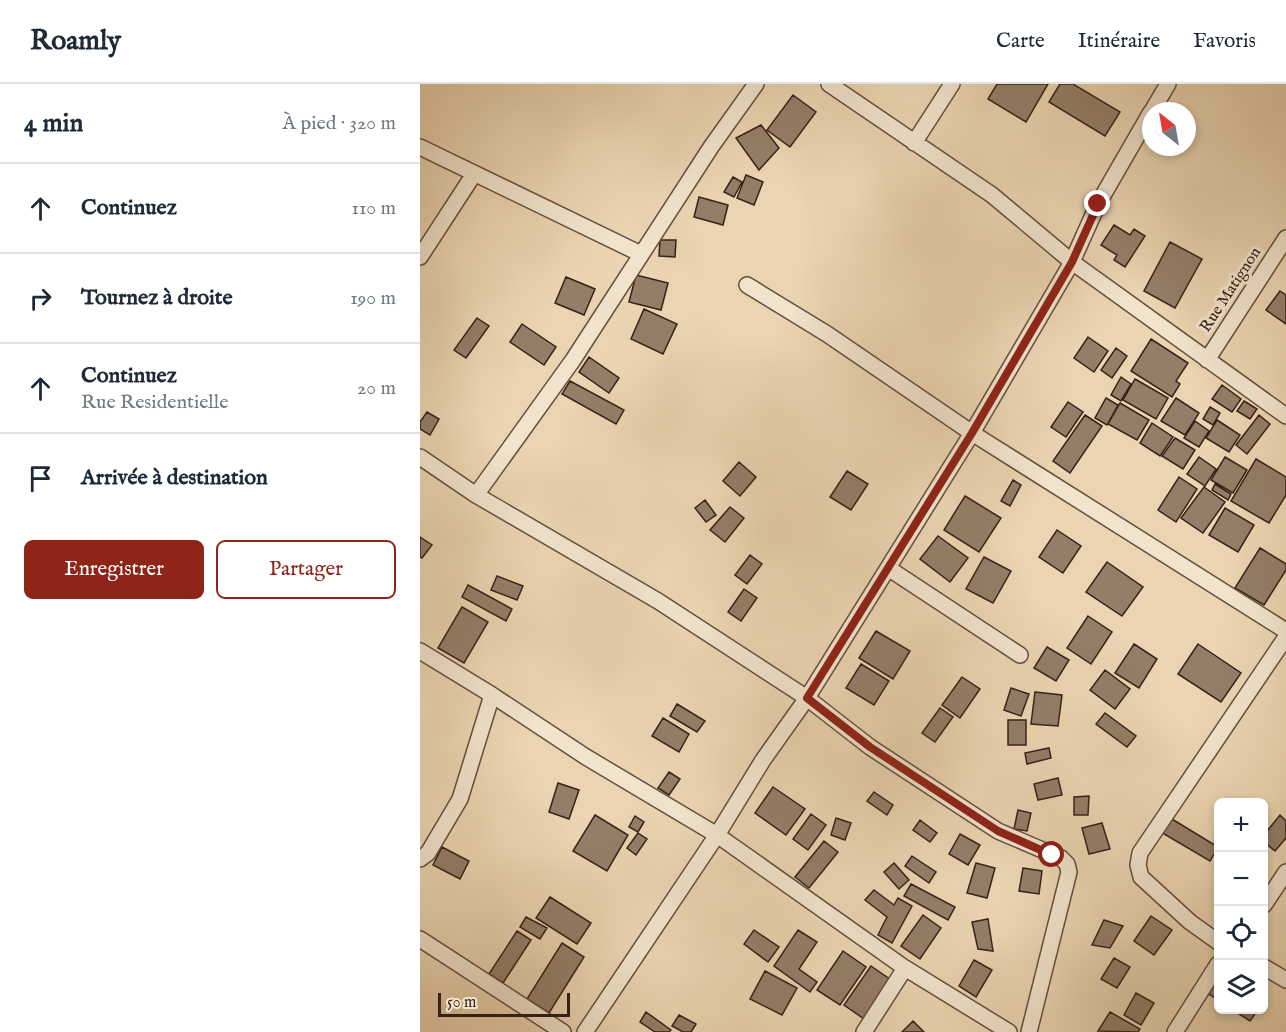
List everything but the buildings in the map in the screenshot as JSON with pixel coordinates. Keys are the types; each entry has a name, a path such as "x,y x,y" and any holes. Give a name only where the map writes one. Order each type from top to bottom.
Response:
{"street":[{"path":"476,495 573,360 711,147 756,84"},
{"path":"829,84 992,195 1072,262 1286,416"},
{"path":"914,142 952,84"},
{"path":"1157,102 1168,84"},
{"path":"585,1032 717,835 763,760 807,698 972,433 1072,262 1098,204 1142,128"},
{"path":"420,147 641,254"},
{"path":"420,257 474,174"},
{"name":"Rue Matignon","path":"1207,360 1286,238"},
{"path":"747,285 827,334 972,433 1286,631"},
{"path":"420,457 476,495 658,601 807,698 870,747 998,831 1061,858 1067,864 1069,872 1029,1032"},
{"path":"888,568 1020,655"},
{"path":"1214,939 1190,922 1141,877 1138,865 1140,853 1286,637"},
{"path":"420,651 586,757 717,835 905,968 1010,1032"},
{"path":"420,859 428,853 460,799 492,695"},
{"path":"1268,898 1286,872"},
{"path":"420,939 563,1032"},
{"path":"864,1032 905,968"},
{"path":"1175,1032 1214,970"},
{"path":"1268,970 1286,980"}],"route":[{"path":"1052,855 998,831 870,747 807,698 972,433 1072,262 1098,204"}]}
